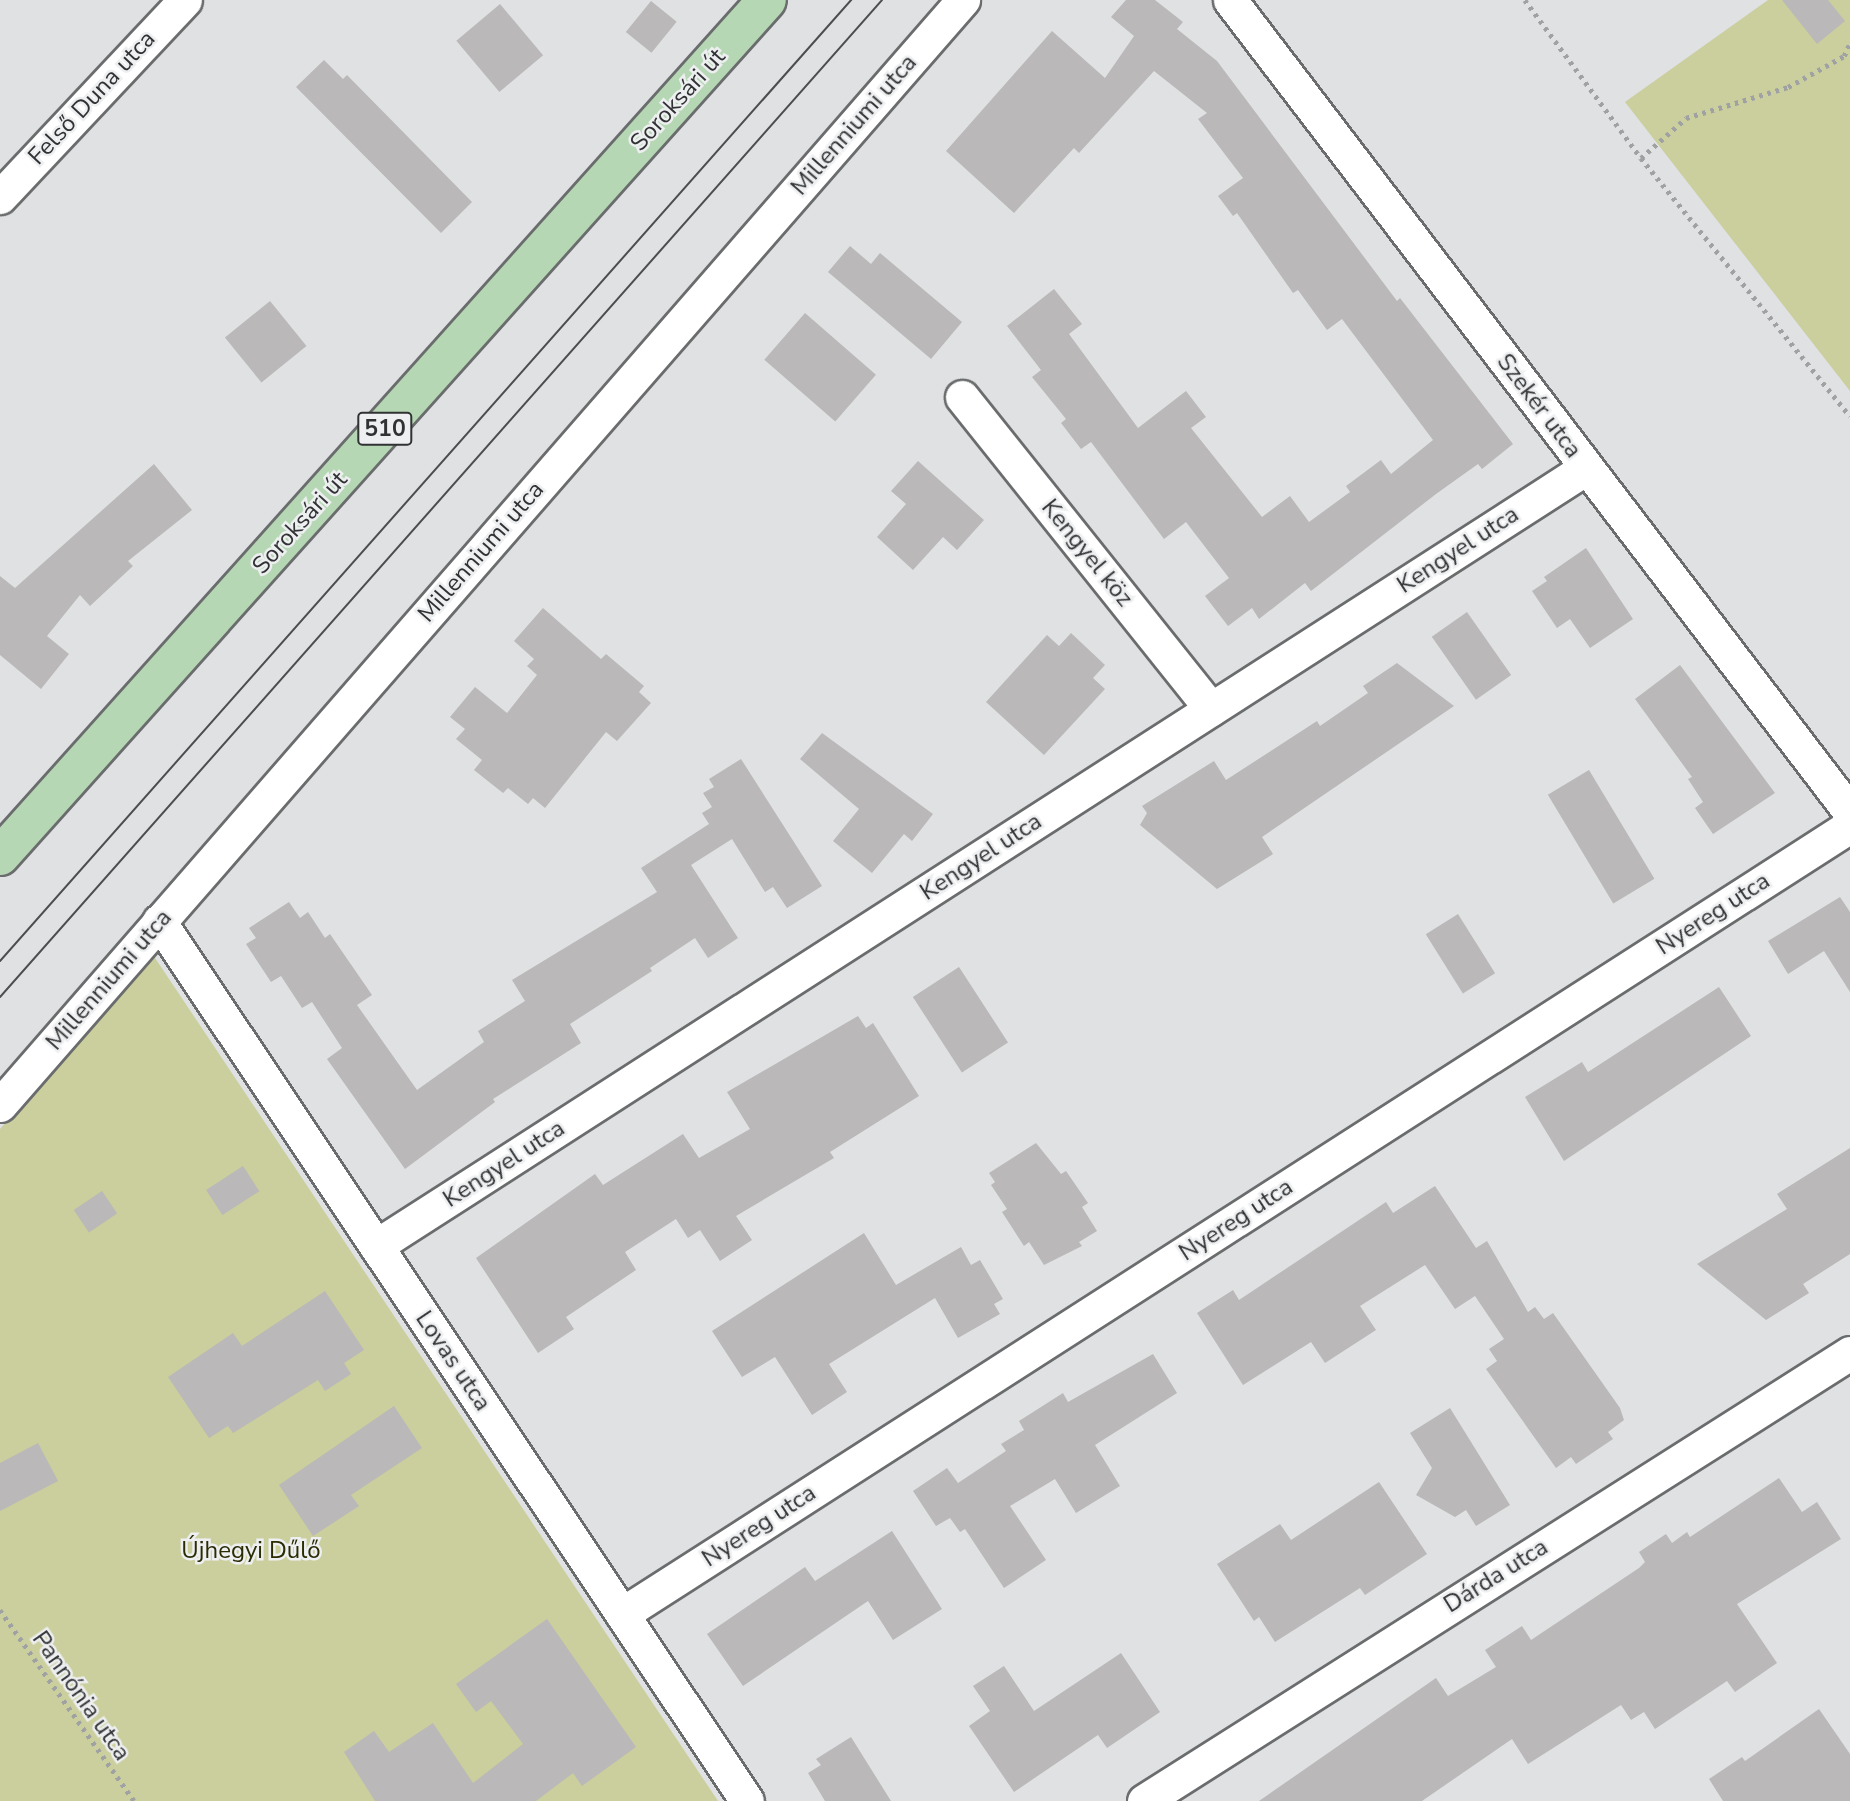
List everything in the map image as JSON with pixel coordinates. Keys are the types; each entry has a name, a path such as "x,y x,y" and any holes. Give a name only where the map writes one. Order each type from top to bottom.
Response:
{"main road":[{"name":"Soroksári út","path":"0,856 767,0"}],"street":[{"name":"Felső Duna utca","path":"0,197 184,0"},
{"name":"Millenniumi utca","path":"0,1105 963,0"},
{"name":"Szekér utca","path":"1230,0 1850,812"},
{"name":"Kengyel köz","path":"962,397 1211,709"},
{"name":"Kengyel utca","path":"376,1246 1586,468"},
{"name":"Nyereg utca","path":"622,1614 1850,826"},
{"name":"Lovas utca","path":"159,921 747,1801"},
{"name":"Dárda utca","path":"1144,1801 1850,1353"}],"path":[{"path":"1525,0 1641,158 1850,416"},
{"path":"1641,158 1686,118 1788,87 1844,56 1850,43"},
{"name":"Pannónia utca","path":"0,1610 134,1801"}],"green space":[{"path":"1768,0 1850,0 1850,391 1625,102"},
{"name":"Újhegyi Dűlő","path":"151,952 718,1801 0,1801 0,1129"}],"building":[{"path":"1126,0 1155,0 1183,22 1177,29 1217,61 1397,301 1400,298 1513,444 1482,469 1478,464 1436,494 1311,591 1305,583 1259,619 1252,608 1228,626 1205,596 1229,578 1186,522 1164,539 1091,442 1081,449 1061,423 1066,419 1032,377 1041,370 1007,326 1054,289 1082,324 1069,334 1138,428 1186,391 1206,417 1191,428 1262,517 1290,496 1309,522 1350,492 1346,486 1381,460 1391,474 1433,440 1342,319 1327,330 1298,290 1293,293 1237,213 1233,216 1218,196 1243,178 1198,119 1207,113 1154,71 1079,153 1074,148 1014,213 946,151 1052,31 1105,78 1134,36 1111,17"},
{"path":"1782,0 1828,0 1845,21 1817,44"},
{"path":"651,1 677,22 651,53 626,32"},
{"path":"500,4 543,55 499,92 456,41"},
{"path":"324,60 343,79 347,75 472,202 441,233 296,87"},
{"path":"850,246 871,264 880,253 962,322 931,359 828,272"},
{"path":"270,301 307,346 261,383 225,338"},
{"path":"805,313 876,375 835,421 764,360"},
{"path":"918,461 984,520 957,550 943,537 913,570 877,537 906,504 891,491"},
{"path":"154,464 192,510 128,561 133,566 90,606 80,595 47,636 69,654 41,689 0,655 0,576 15,588"},
{"path":"1586,548 1633,619 1590,648 1570,619 1557,628 1532,591 1547,581 1544,577"},
{"path":"543,608 601,659 606,654 644,686 639,692 651,703 617,741 606,732 545,808 533,798 528,804 508,788 503,793 474,770 482,760 456,739 465,729 450,717 475,687 507,713 537,675 527,666 534,659 514,641"},
{"path":"1467,612 1511,675 1476,700 1432,637"},
{"path":"1071,633 1105,665 1093,678 1105,689 1044,755 986,702 1047,635 1059,646"},
{"path":"1397,663 1454,706 1262,837 1273,854 1217,889 1140,825 1147,813 1142,806 1214,761 1226,780 1317,721 1320,726 1368,693 1363,686"},
{"path":"1680,665 1775,793 1713,834 1695,808 1703,802 1688,779 1692,777 1635,699"},
{"path":"822,733 933,814 912,841 904,834 872,873 833,841 859,809 800,759"},
{"path":"741,759 822,886 787,908 773,887 765,892 732,839 691,865 738,938 708,958 695,938 650,968 652,971 570,1024 581,1043 493,1099 495,1102 405,1169 327,1059 342,1048 312,1002 302,1008 281,976 271,982 246,944 256,938 249,928 289,902 300,918 308,912 325,938 330,934 372,995 357,1005 417,1090 484,1042 478,1031 525,1001 512,980 657,892 641,868 709,824 702,813 712,807 703,793 714,787 709,779"},
{"path":"1589,770 1654,879 1613,904 1548,795"},
{"path":"1840,897 1850,912 1850,992 1824,951 1788,974 1768,941"},
{"path":"1458,914 1495,973 1463,994 1426,934"},
{"path":"959,967 1008,1042 962,1072 913,997"},
{"path":"1719,987 1751,1036 1564,1161 1525,1097 1582,1062 1588,1072"},
{"path":"858,1016 866,1028 873,1023 919,1096 830,1152 834,1158 736,1216 752,1240 720,1261 700,1230 688,1238 676,1219 625,1252 636,1270 566,1317 574,1329 538,1353 476,1258 595,1174 603,1185 683,1134 699,1158 750,1129 727,1092"},
{"path":"1036,1143 1061,1174 1066,1171 1088,1203 1082,1207 1097,1231 1079,1242 1082,1246 1044,1265 1029,1242 1024,1246 1002,1212 1007,1209 991,1185 995,1182 989,1173"},
{"path":"1850,1148 1850,1254 1803,1284 1809,1293 1766,1320 1697,1264 1787,1209 1777,1194"},
{"path":"243,1166 259,1191 222,1215 206,1190"},
{"path":"1435,1186 1476,1248 1487,1241 1528,1312 1535,1307 1544,1319 1553,1313 1620,1408 1624,1420 1608,1432 1613,1439 1576,1464 1571,1457 1556,1468 1486,1369 1497,1361 1489,1349 1504,1339 1475,1296 1455,1309 1425,1265 1360,1306 1376,1330 1325,1363 1311,1342 1243,1385 1197,1313 1233,1290 1239,1300 1386,1202 1393,1213"},
{"path":"102,1191 117,1213 89,1232 74,1210"},
{"path":"864,1233 896,1285 961,1247 971,1265 980,1260 1003,1299 994,1304 1000,1314 958,1338 935,1298 829,1364 847,1392 812,1415 775,1357 742,1377 712,1331"},
{"path":"325,1291 364,1350 344,1363 351,1374 325,1391 318,1380 233,1433 228,1426 209,1438 168,1377 233,1333 242,1346"},
{"path":"1153,1354 1177,1393 1095,1445 1120,1486 1076,1513 1055,1479 1010,1506 1046,1560 1004,1588 965,1529 960,1532 950,1518 936,1526 913,1491 947,1468 958,1483 1006,1451 1001,1444 1024,1430 1019,1421 1063,1393 1068,1402"},
{"path":"394,1406 422,1448 351,1495 359,1506 313,1536 279,1485"},
{"path":"1450,1408 1510,1505 1476,1526 1466,1510 1455,1517 1416,1495 1432,1468 1410,1433"},
{"path":"38,1443 58,1481 0,1511 0,1463"},
{"path":"1779,1478 1802,1512 1817,1502 1841,1539 1737,1604 1777,1663 1735,1692 1727,1681 1655,1729 1644,1712 1631,1720 1621,1705 1528,1764 1512,1739 1422,1801 1259,1801 1436,1678 1448,1696 1496,1667 1485,1650 1522,1626 1531,1640 1639,1568 1645,1562 1639,1552 1666,1534 1672,1543 1687,1532 1690,1537"},
{"path":"1379,1482 1427,1554 1365,1595 1360,1588 1275,1642 1259,1617 1254,1621 1217,1564 1280,1524 1291,1540"},
{"path":"892,1531 942,1609 893,1640 868,1601 743,1686 707,1634 805,1567 815,1581"},
{"path":"547,1619 636,1747 582,1786 573,1773 536,1801 375,1801 344,1752 374,1731 389,1752 433,1723 473,1783 523,1744 491,1701 476,1712 456,1684"},
{"path":"1121,1653 1160,1712 1107,1748 1098,1735 1014,1792 969,1726 990,1711 973,1686 1004,1666 1034,1711"},
{"path":"1819,1709 1850,1754 1850,1801 1723,1801 1709,1779 1742,1757 1745,1761"},
{"path":"851,1737 891,1801 825,1801 808,1773 821,1765 816,1759"}],"tram line":[{"path":"0,961 851,0"},
{"path":"0,997 882,0"}]}
